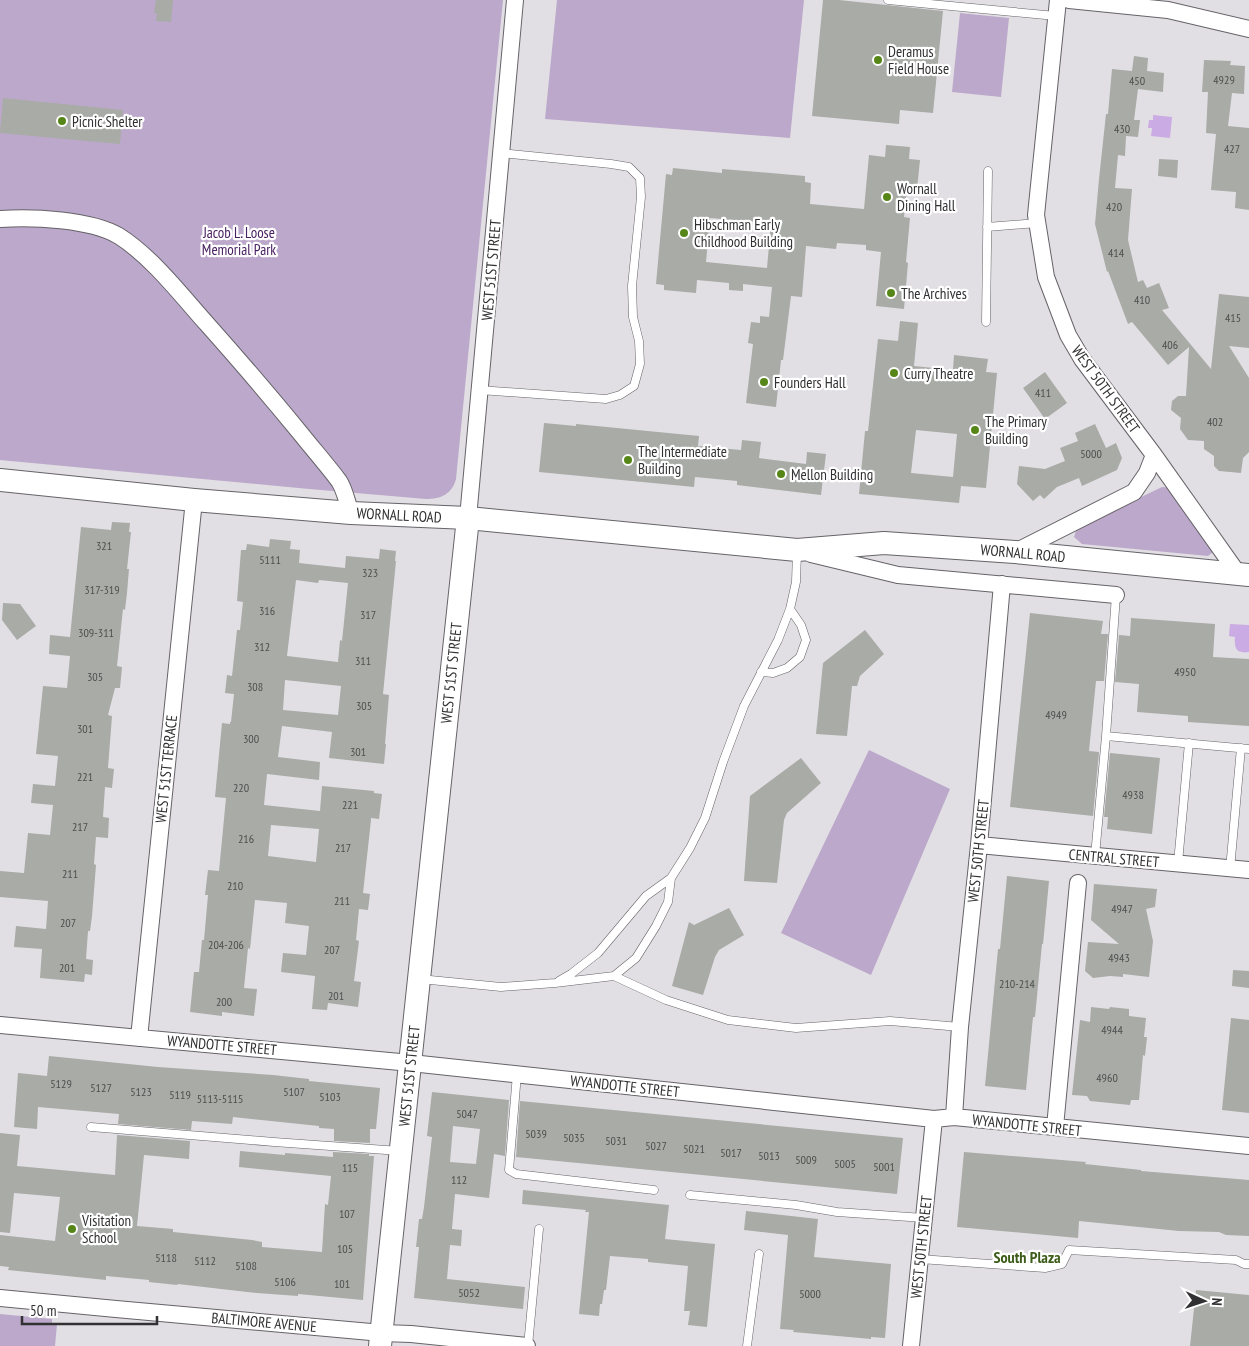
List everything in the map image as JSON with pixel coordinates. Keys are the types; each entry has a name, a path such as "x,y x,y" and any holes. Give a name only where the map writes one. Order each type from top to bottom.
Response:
{"main road":[{"name":"WORNALL ROAD","path":"0,480 194,500 351,513 468,518 797,550 884,543 1014,552 1244,575"},
{"name":"WEST 51ST STREET","path":"381,1339 468,518"}],"street":[{"name":"WEST 51ST STREET","path":"468,518 515,0"},
{"path":"1069,0 1168,10 1249,29"},
{"name":"WEST 50TH STREET","path":"1057,8 1036,215 1046,277 1068,335 1082,359 1244,575"},
{"path":"0,218 52,219 81,224 107,230 128,243 169,282 248,370 296,428 340,483 351,513"},
{"path":"1014,552 1134,492 1147,473 1154,454"},
{"name":"WEST 51ST TERRACE","path":"139,1038 194,500"},
{"name":"WORNALL ROAD","path":"797,550 898,575 1116,594"},
{"name":"WEST 50TH STREET","path":"954,1117 960,1027 979,845 1002,584"},
{"name":"CENTRAL STREET","path":"979,845 1249,870"},
{"path":"1055,1127 1078,883"},
{"name":"WYANDOTTE STREET","path":"0,1025 411,1063 934,1119 954,1117 1249,1146"},
{"name":"WEST 50TH STREET","path":"912,1346 934,1119"},
{"name":"BALTIMORE AVENUE","path":"0,1298 108,1308 381,1339 420,1335 528,1346"}],"lane":[{"path":"888,0 1057,8"},
{"path":"480,390 606,399 620,395 634,386 640,364 640,340 633,317 632,286 641,197 640,178 629,167 501,153"},
{"path":"986,322 988,171"},
{"path":"987,227 1038,223"},
{"path":"555,983 571,974 598,953 646,896 671,878 690,848 705,818 744,706 778,640 790,609 796,582 797,550"},
{"path":"1095,856 1116,594"},
{"path":"761,672 773,673 787,668 800,657 806,640 802,624 790,609"},
{"path":"1106,736 1245,749 1230,868"},
{"path":"1178,864 1189,743"},
{"path":"614,976 636,958 656,926 668,902 671,878"},
{"path":"419,979 501,986 555,983 614,976 666,1000 728,1020 796,1028 890,1021 960,1027"},
{"path":"517,1074 508,1170 516,1174 654,1190"},
{"path":"91,1127 402,1151"},
{"path":"690,1195 796,1205 837,1212 924,1218"},
{"path":"528,1346 539,1228"},
{"path":"920,1259 1045,1268 1062,1264 1069,1250 1236,1260 1249,1264"},
{"path":"748,1346 759,1254"}],"green space":[{"name":"Jacob L. Loose Memorial Park","path":"0,0 503,0 456,479 449,492 441,497 426,499 0,460"},
{"path":"557,0 804,0 790,138 545,119"},
{"path":"960,13 1009,18 1001,97 952,92"},
{"path":"1162,487 1171,488 1213,552 1208,556 1082,544 1074,537 1077,528"},
{"path":"869,750 950,789 871,975 781,933"},
{"path":"0,1314 52,1319 52,1324 57,1324 55,1346 0,1346"}],"shaded area":[{"path":"1153,115 1172,117 1170,138 1151,136 1152,128 1148,128 1149,120 1153,120"},
{"path":"1230,624 1249,625 1249,652 1241,652 1237,649 1235,637 1229,636"}],"building":[{"path":"156,0 173,0 171,22 156,21 157,13 154,13"},
{"name":"Deramus Field House","path":"823,0 943,11 933,113 900,110 899,124 812,116"},
{"path":"1134,56 1148,58 1147,71 1164,73 1163,92 1138,89 1134,120 1140,120 1138,137 1126,136 1125,156 1118,155 1115,188 1132,189 1128,240 1138,282 1143,280 1147,288 1159,283 1169,308 1162,310 1211,369 1219,294 1249,297 1249,348 1229,346 1249,378 1249,452 1243,458 1241,473 1219,471 1214,466 1214,456 1204,449 1204,441 1188,440 1180,429 1181,418 1171,410 1172,401 1178,396 1186,396 1189,347 1168,365 1132,322 1128,324 1107,272 1095,224 1106,114 1108,114 1112,69 1132,71"},
{"path":"1204,60 1231,61 1230,65 1245,66 1244,94 1232,93 1228,126 1249,128 1249,210 1235,208 1236,192 1211,190 1216,134 1206,133 1208,92 1202,92"},
{"name":"Picnic Shelter","path":"3,98 123,110 120,144 0,133"},
{"path":"886,145 910,147 909,159 920,160 917,189 907,188 904,217 910,218 904,309 876,306 881,252 866,250 866,245 837,243 836,249 806,246 802,297 791,296 776,407 746,403 753,344 748,343 751,322 760,323 760,316 769,317 772,287 743,284 743,291 729,290 729,283 697,280 696,293 664,290 664,285 656,284 666,174 672,175 673,168 722,173 722,169 805,176 805,182 811,183 810,204 864,209 869,155 885,157","holes":["710,218 771,223 767,268 706,262"]},
{"path":"1159,159 1178,160 1177,178 1158,176"},
{"name":"The Primary Building","path":"900,321 918,323 914,366 953,370 954,355 988,359 986,372 997,373 986,488 961,486 959,503 859,494 865,431 868,431 878,339 898,341","holes":["916,430 957,434 953,477 911,473"]},
{"path":"1045,372 1067,403 1045,419 1023,388"},
{"name":"The Intermediate Building","path":"544,423 576,426 576,424 699,436 698,446 741,450 742,440 761,442 759,458 806,464 807,452 826,454 821,495 737,485 737,481 695,477 694,487 539,472"},
{"path":"1095,424 1106,448 1116,443 1122,458 1117,470 1082,486 1079,478 1057,487 1044,499 1040,495 1033,501 1017,484 1019,466 1045,469 1065,461 1060,448 1078,441 1075,433"},
{"path":"112,522 130,523 129,532 131,532 127,569 129,569 127,593 125,610 123,609 117,666 122,667 120,688 115,688 108,715 112,716 108,768 114,769 112,788 105,787 103,817 109,818 108,838 96,837 92,916 90,931 88,931 86,959 93,960 92,975 85,974 84,982 40,978 42,949 14,947 16,926 46,929 48,901 0,897 0,871 24,873 28,833 50,835 53,805 31,803 33,784 55,786 58,756 36,754 43,686 67,688 70,656 49,654 50,635 70,637 81,527 111,530"},
{"path":"270,539 291,541 290,549 300,550 299,563 345,568 346,556 379,559 380,549 396,551 383,694 389,695 384,764 329,758 332,732 282,726 278,757 320,762 319,780 267,774 264,805 320,811 322,786 374,791 374,793 382,794 379,819 371,818 363,893 370,894 368,910 359,909 356,940 359,941 354,981 361,982 358,1007 328,1003 327,1010 312,1009 315,976 281,972 283,953 306,955 309,926 285,923 287,903 255,900 244,988 257,989 254,1016 222,1012 222,1016 190,1012 194,972 199,972 202,940 204,940 208,895 205,895 208,870 219,871 226,798 215,797 222,723 230,724 231,722 234,694 225,693 227,675 232,676 237,630 240,630 243,602 237,601 241,550 246,550 247,544 269,547","holes":["296,580 318,583 319,580 348,583 338,662 287,656","285,680 341,686 338,715 283,710","271,825 319,829 316,862 268,856"]},
{"path":"3,603 20,604 36,626 17,640 2,620"},
{"path":"1030,613 1103,621 1101,634 1108,634 1104,681 1096,681 1089,751 1099,752 1093,816 1010,807"},
{"path":"1131,618 1215,624 1213,657 1249,659 1249,726 1188,722 1188,716 1137,712 1139,684 1115,682 1119,635 1130,636"},
{"path":"865,630 884,654 860,676 857,686 852,686 847,736 816,734 823,663"},
{"path":"1110,753 1160,758 1152,834 1107,829 1108,817 1104,817"},
{"path":"801,758 821,783 787,813 784,820 777,883 744,881 750,796"},
{"path":"1007,876 1049,881 1026,1090 985,1086"},
{"path":"1094,884 1157,889 1155,907 1146,909 1153,941 1149,977 1123,974 1123,977 1093,978 1085,971 1088,942 1119,944 1091,920"},
{"path":"729,908 744,935 719,950 703,995 672,986 689,922 694,925"},
{"path":"1233,970 1249,971 1249,988 1232,986"},
{"path":"1091,1007 1129,1009 1129,1016 1146,1018 1144,1037 1147,1037 1145,1056 1143,1055 1139,1100 1131,1100 1130,1105 1090,1101 1087,1096 1072,1095 1080,1020 1090,1022"},
{"path":"1231,1018 1249,1020 1249,1113 1222,1110"},
{"path":"49,1056 158,1067 273,1075 309,1079 309,1081 380,1088 376,1129 370,1129 370,1143 334,1141 334,1129 319,1128 319,1126 233,1117 232,1124 192,1121 191,1130 118,1124 119,1114 38,1107 37,1129 14,1127 18,1073 47,1076"},
{"path":"432,1092 509,1100 505,1156 494,1154 489,1198 455,1194 452,1229 462,1230 461,1246 450,1245 447,1279 525,1287 523,1309 414,1298 419,1247 416,1247 419,1219 422,1219 424,1207 432,1137 427,1136","holes":["453,1126 480,1129 476,1164 450,1162"]},
{"path":"520,1101 903,1138 897,1194 516,1157"},
{"path":"0,1133 20,1135 17,1166 115,1175 117,1135 190,1141 189,1159 144,1155 137,1226 173,1229 173,1232 252,1240 262,1242 262,1247 322,1252 325,1204 328,1205 331,1176 239,1167 240,1151 333,1157 333,1152 369,1154 369,1156 374,1156 363,1300 298,1294 298,1296 257,1293 106,1276 106,1280 8,1270 9,1267 0,1266 0,1235 55,1241 60,1197 14,1193 10,1233 0,1232"},
{"path":"964,1152 1086,1162 1085,1164 1141,1171 1249,1180 1249,1236 1079,1221 1078,1238 957,1227"},
{"path":"523,1190 669,1205 665,1239 715,1244 707,1327 688,1325 690,1311 684,1311 688,1266 648,1262 648,1259 610,1256 606,1290 604,1290 602,1304 600,1304 599,1316 579,1314 589,1212 585,1212 586,1210 522,1204"},
{"path":"746,1211 818,1219 814,1257 891,1264 885,1338 871,1337 871,1339 793,1332 794,1330 780,1329 788,1235 744,1230"},
{"path":"1196,1290 1249,1295 1249,1346 1190,1346"}],"place":[{"name":"Deramus Field House","path":"878,60"},
{"name":"Picnic Shelter","path":"62,121"},
{"name":"Wornall Dining Hall","path":"887,197"},
{"name":"Hibschman Early Childhood Building","path":"684,233"},
{"name":"The Archives","path":"891,293"},
{"name":"Curry Theatre","path":"894,373"},
{"name":"Founders Hall","path":"764,382"},
{"name":"The Primary Building","path":"975,430"},
{"name":"The Intermediate Building","path":"628,460"},
{"name":"Mellon Building","path":"781,474"},
{"name":"Visitation School","path":"72,1229"}],"district":[{"name":"South Plaza","path":"1027,1257"}]}
